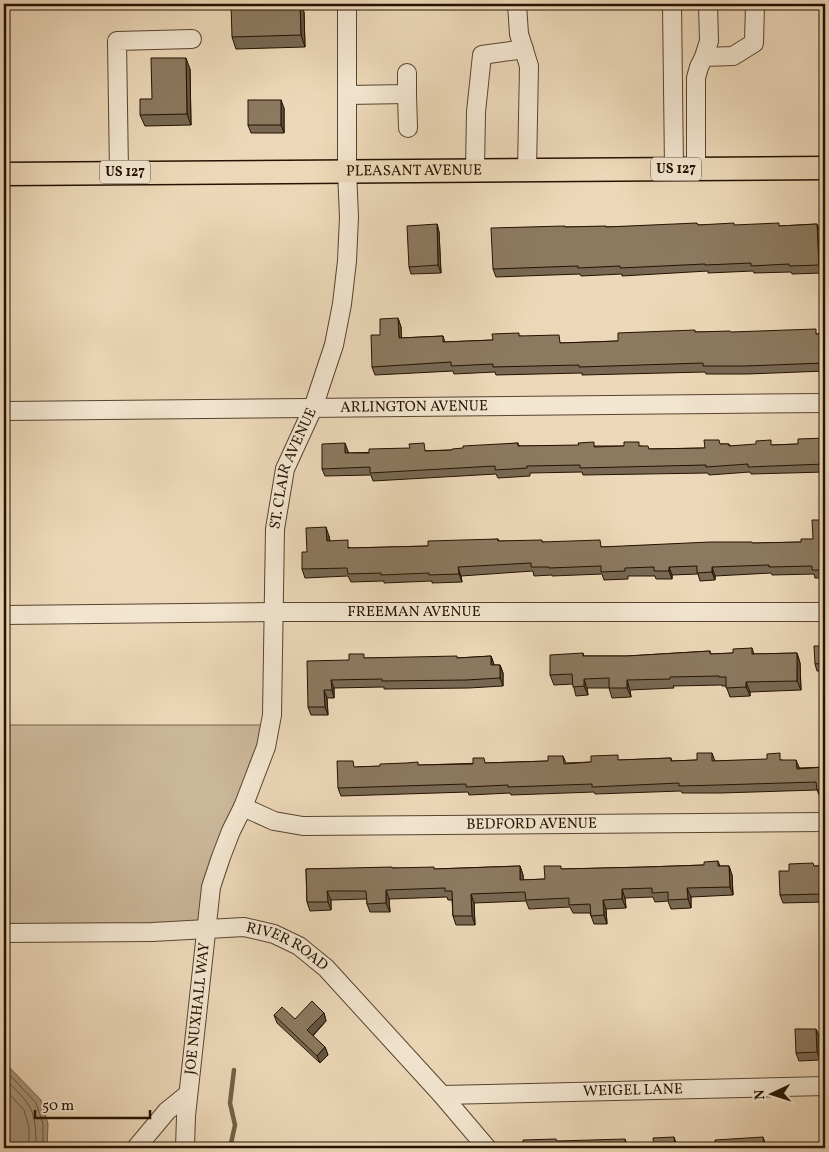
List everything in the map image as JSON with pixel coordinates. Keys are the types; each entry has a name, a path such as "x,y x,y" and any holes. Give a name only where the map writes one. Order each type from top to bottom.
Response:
{"main road":[{"name":"PLEASANT AVENUE","path":"4,174 825,168"}],"street":[{"name":"ST. CLAIR AVENUE","path":"206,928 212,887 231,832 243,807 266,747 272,715 275,528 285,469 313,408 334,345 342,304 348,237 347,4"},
{"path":"517,4 519,34 529,66 527,170"},
{"path":"672,4 685,169"},
{"path":"685,169 696,78 709,41 708,4"},
{"path":"704,57 733,56 754,43 755,4"},
{"path":"119,172 117,41 192,39"},
{"path":"475,170 476,112 482,55 524,48"},
{"path":"406,73 408,128"},
{"path":"347,95 407,94"},
{"name":"ARLINGTON AVENUE","path":"4,412 825,403"},
{"name":"FREEMAN AVENUE","path":"4,615 274,612 825,612"},
{"name":"BEDFORD AVENUE","path":"243,807 274,821 303,826 825,822"},
{"name":"RIVER ROAD","path":"4,933 152,932 244,927 274,934 299,946 326,968 488,1148"},
{"name":"JOE NUXHALL WAY","path":"185,1148 188,1094 206,928"},
{"name":"WEIGEL LANE","path":"442,1095 825,1086"},
{"path":"136,1148 167,1111 188,1094"}],"shaded area":[{"path":"4,725 270,725 206,928 4,933"}],"water":[{"path":"4,1066 10,1068 41,1100 48,1124 47,1148 4,1148"}],"building":[{"path":"231,4 300,4 301,35 232,37"},
{"path":"151,58 186,58 187,114 140,115 140,99 152,99"},
{"path":"248,100 281,100 281,125 248,125"},
{"path":"697,223 698,225 734,223 734,225 779,223 779,226 817,224 819,265 751,266 751,263 620,268 620,266 578,268 578,266 493,269 491,228 606,227"},
{"path":"437,224 438,265 409,267 407,226"},
{"path":"398,318 399,338 443,336 443,342 493,340 492,334 519,333 519,336 559,335 560,343 618,341 618,333 816,329 816,334 825,334 825,363 745,366 703,366 703,363 579,367 579,365 493,367 493,364 451,366 451,362 372,367 371,335 380,335 380,319"},
{"path":"825,438 825,464 748,467 748,464 706,467 706,465 580,468 580,465 527,466 527,468 495,470 495,466 370,473 370,467 322,469 322,444 345,443 345,453 369,453 369,449 410,448 409,444 424,443 425,451 452,450 463,448 463,446 518,443 518,446 579,445 578,443 594,442 594,447 624,446 624,442 639,442 639,446 648,446 649,449 705,448 704,440 719,440 720,444 729,444 729,446 756,444 756,441 771,440 771,445 798,444 798,439"},
{"path":"812,520 825,520 825,570 812,570 812,566 769,567 769,565 712,567 712,572 697,573 697,566 669,567 669,571 654,571 654,567 625,568 625,571 601,572 601,566 549,568 531,567 531,563 458,567 459,574 429,575 429,573 348,574 347,568 302,569 302,552 307,552 306,528 326,527 327,541 348,540 348,548 428,546 428,541 498,539 498,541 542,540 542,542 600,540 601,547 710,542 801,542 801,539 813,539"},
{"path":"824,641 825,663 815,664 814,646 824,646"},
{"path":"752,648 752,654 797,653 797,681 746,682 746,687 726,688 726,677 670,677 670,679 627,680 627,688 609,688 609,678 584,679 584,686 573,687 572,674 550,675 550,655 583,653 583,656 627,656 710,651 710,654 733,653 733,649"},
{"path":"349,654 364,654 364,658 491,656 491,665 500,665 500,678 382,681 382,679 331,680 332,690 324,690 325,707 308,707 307,661 349,660"},
{"path":"823,691 825,691 825,709 824,709"},
{"path":"697,753 712,753 712,761 767,759 767,754 780,753 780,760 796,760 797,769 825,767 825,789 817,790 816,782 679,786 679,783 592,787 592,784 466,787 466,784 338,788 337,761 353,761 354,767 418,762 418,765 473,764 473,758 484,758 485,763 548,761 548,756 563,756 564,764 591,762 591,756 618,755 618,760 671,758 671,761 697,760"},
{"path":"718,861 718,866 729,866 730,887 687,888 688,899 668,900 668,892 652,893 652,888 622,889 622,899 603,900 604,915 591,916 590,904 569,905 569,898 526,900 525,892 471,894 472,916 453,916 452,891 445,891 445,888 386,890 386,903 367,904 366,891 327,891 328,902 307,902 306,869 434,867 434,869 520,866 520,880 545,879 544,866 561,866 561,869 646,867 704,865 704,862"},
{"path":"813,863 814,866 825,866 825,896 822,896 822,894 780,895 779,871 789,871 789,864"},
{"path":"312,1001 324,1013 307,1030 325,1047 317,1056 274,1015 282,1007 295,1019"},
{"path":"795,1029 816,1029 817,1052 796,1053"},
{"path":"674,1137 675,1148 654,1148 653,1138"},
{"path":"763,1137 764,1148 715,1148 715,1140"},
{"path":"556,1139 557,1141 625,1139 626,1148 523,1148 523,1140"}],"waterway":[{"path":"230,1148 235,1125 230,1103 234,1070"}]}
